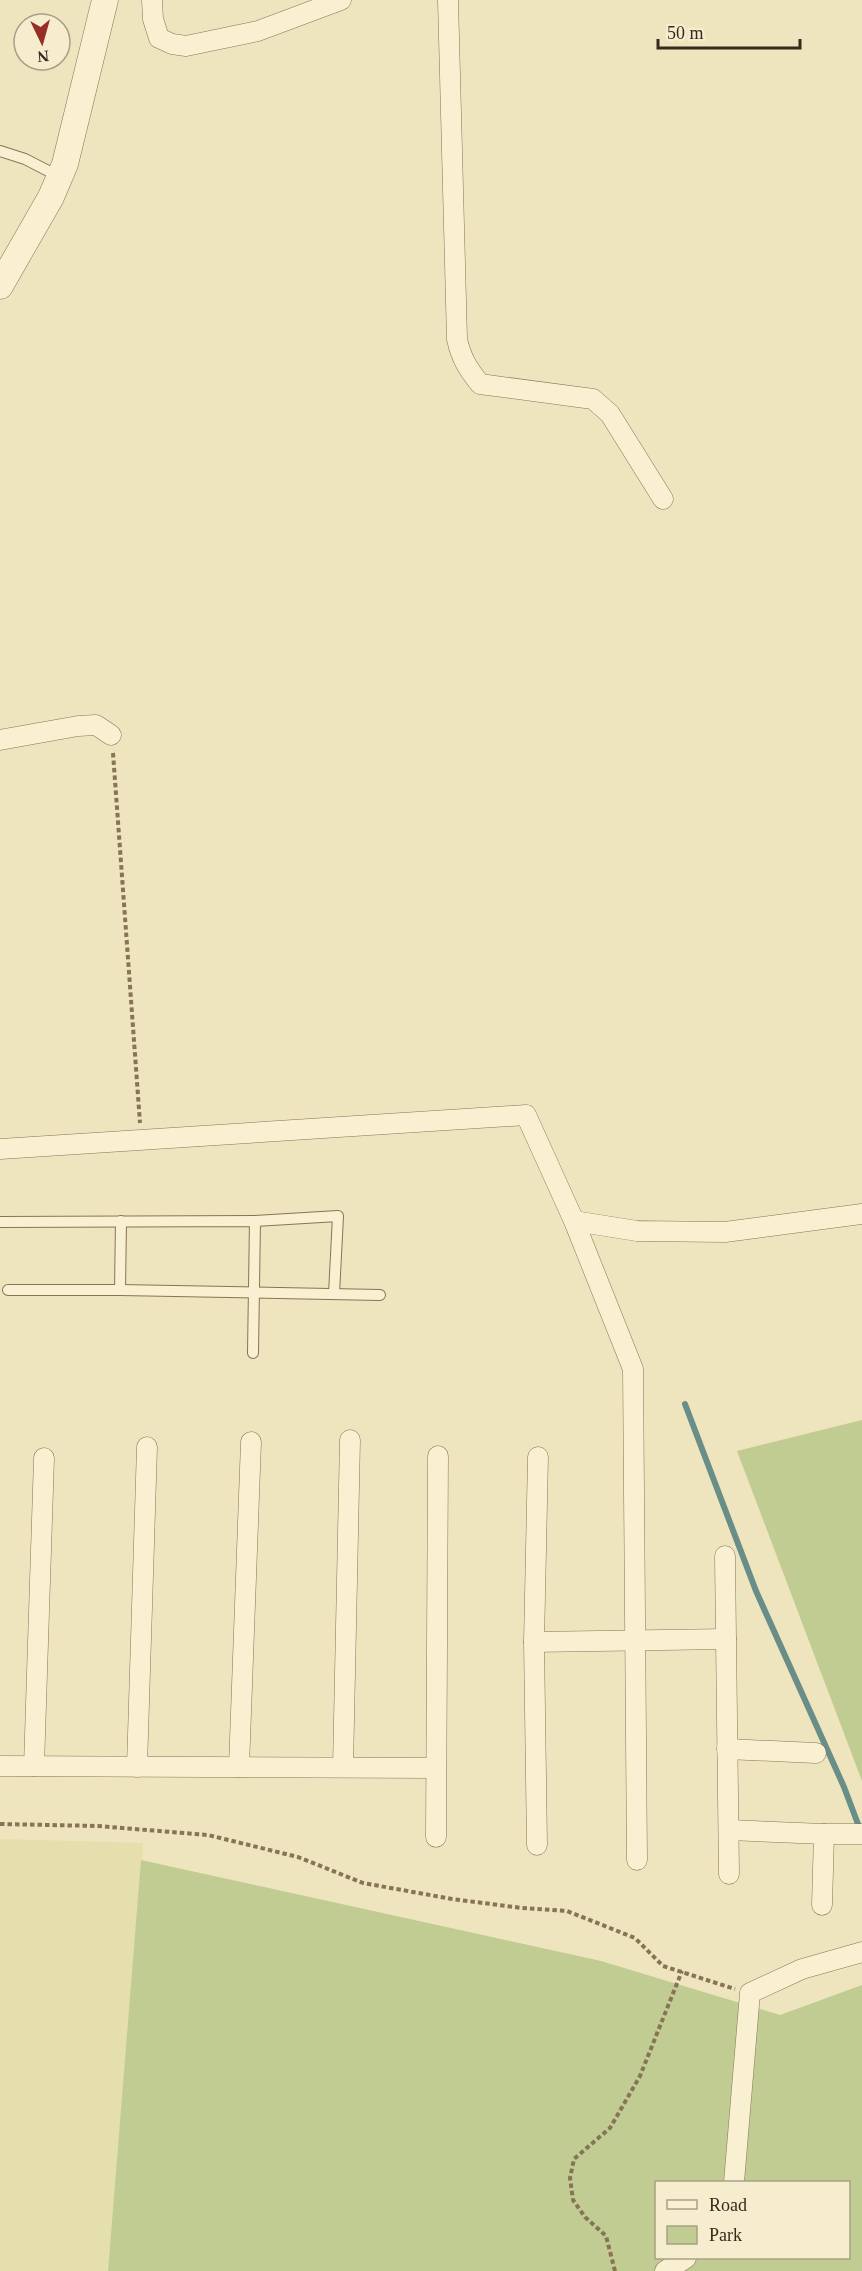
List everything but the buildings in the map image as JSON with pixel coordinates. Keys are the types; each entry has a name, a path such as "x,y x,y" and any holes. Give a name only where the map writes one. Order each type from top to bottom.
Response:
{"street":[{"path":"0,286 61,177 105,0"},
{"path":"152,0 153,19 159,38 172,44 186,46 258,31 341,0"},
{"path":"448,0 457,339 460,354 480,384 593,399 610,414 663,499"},
{"path":"0,740 96,725 111,735"},
{"path":"0,1149 526,1115 574,1221 633,1369 637,1860"},
{"path":"574,1221 637,1231 726,1232 862,1214"},
{"path":"343,1767 350,1440"},
{"path":"239,1767 251,1442"},
{"path":"137,1767 147,1447"},
{"path":"436,1837 438,1456"},
{"path":"537,1845 534,1642 538,1457"},
{"path":"34,1766 44,1458"},
{"path":"725,1556 729,1874"},
{"path":"534,1642 726,1639"},
{"path":"727,1749 816,1753"},
{"path":"0,1766 436,1768"},
{"path":"729,1830 862,1834"},
{"path":"822,1905 824,1834"},
{"path":"734,2181 750,1994 802,1969 862,1952"},
{"path":"665,2271 684,2259"}],"lane":[{"path":"0,151 25,159 61,177"},
{"path":"0,1222 255,1221 338,1216 334,1294"},
{"path":"120,1290 122,1221"},
{"path":"252,1353 255,1221"},
{"path":"8,1290 380,1295"}],"path":[{"path":"111,735 141,1139"},
{"path":"0,1824 98,1826 208,1835 298,1857 363,1883 452,1899 567,1911 635,1938 663,1966 750,1994"},
{"path":"615,2271 606,2236 585,2217 573,2200 570,2178 574,2159 610,2128 640,2076 682,1971"}],"shaded area":[{"path":"0,1839 143,1843 108,2271 0,2271"}],"green space":[{"path":"862,1420 862,1781 737,1451"},
{"path":"141,1860 601,1961 780,2015 862,1985 862,2271 108,2271"}],"waterway":[{"path":"685,1404 756,1591 844,1787 861,1832"}]}
